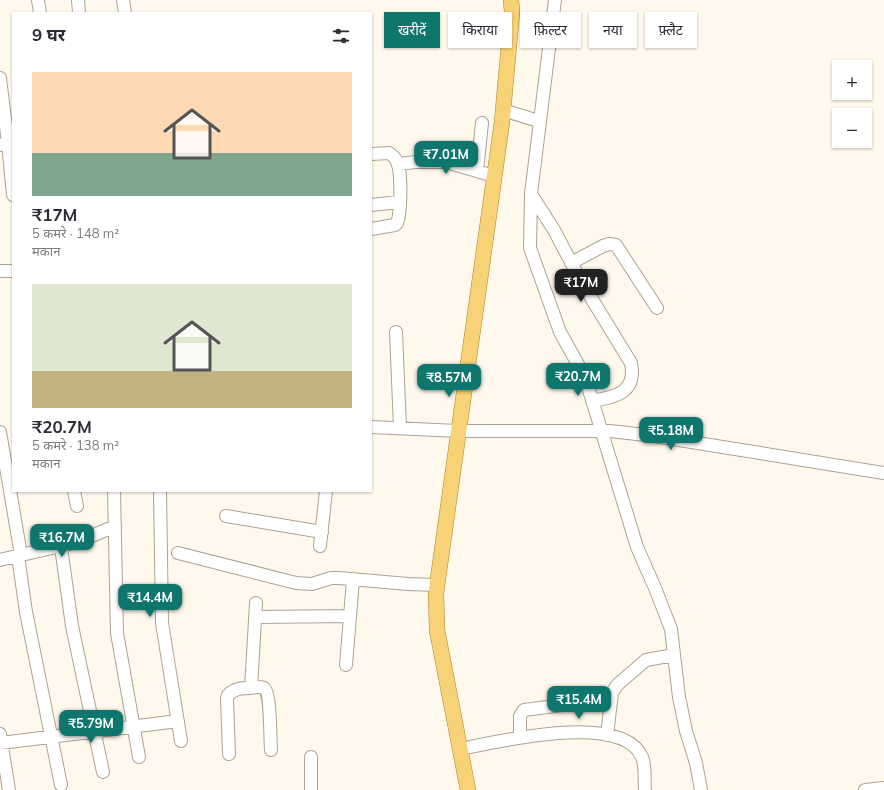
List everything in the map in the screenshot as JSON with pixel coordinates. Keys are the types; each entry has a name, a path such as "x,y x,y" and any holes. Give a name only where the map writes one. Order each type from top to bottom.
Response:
{"main road":[{"path":"468,790 437,630 437,585 503,110 512,12 511,0"}],"street":[{"path":"38,0 40,12"},
{"path":"78,0 79,12"},
{"path":"123,0 125,12"},
{"path":"555,0 531,194 530,248 560,332 584,377 637,547 671,629 679,697 686,731 696,763 701,790"},
{"path":"0,78 5,100 7,144 12,183"},
{"path":"503,110 535,120"},
{"path":"477,171 482,123"},
{"path":"372,154 389,153 398,164 399,202 399,220 395,225 372,229"},
{"path":"398,164 416,162 446,162 494,176"},
{"path":"0,189 12,191"},
{"path":"531,194 554,230 571,263 632,363 632,379 621,394 592,401"},
{"path":"372,205 399,202"},
{"path":"571,263 603,246 609,244 616,245 657,308"},
{"path":"0,271 12,271"},
{"path":"396,332 400,428"},
{"path":"372,427 458,431 600,432 654,436 884,473"},
{"path":"0,432 7,466 26,612 61,785"},
{"path":"74,492 77,506"},
{"path":"114,492 117,633 139,757"},
{"path":"160,492 162,623 182,741"},
{"path":"320,546 326,492"},
{"path":"226,516 322,532"},
{"path":"0,560 78,542 115,526"},
{"path":"60,547 72,626 103,772"},
{"path":"178,553 296,583 312,584 330,578 437,585"},
{"path":"346,665 353,580"},
{"path":"251,688 256,603"},
{"path":"255,616 350,616"},
{"path":"607,735 612,693 617,685 646,660 674,655"},
{"path":"229,754 228,695 237,689 264,688 268,696 271,750"},
{"path":"520,737 520,716 524,710 570,704"},
{"path":"9,790 1,738 52,737 178,721"},
{"path":"460,749 520,737 597,732 630,743 639,751 644,763 645,790"},
{"path":"311,757 311,790"},
{"path":"865,790 884,788"}]}
